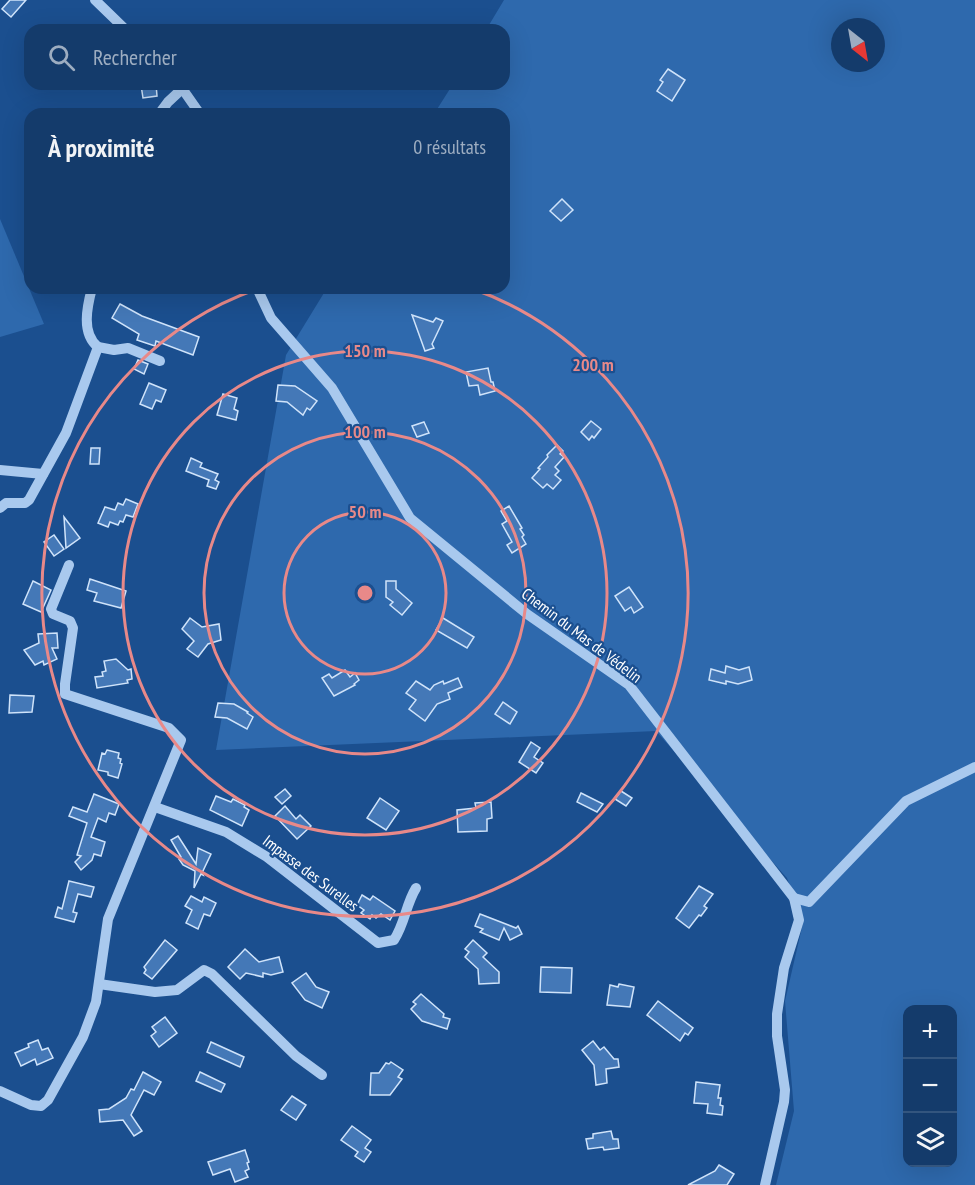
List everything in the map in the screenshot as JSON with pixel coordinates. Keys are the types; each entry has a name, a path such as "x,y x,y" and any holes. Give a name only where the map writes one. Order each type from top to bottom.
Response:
{"street":[{"path":"95,0 120,24"},
{"path":"164,108 178,90"},
{"path":"184,90 196,108"},
{"path":"90,294 87,307 87,323 92,340 98,347 114,350 128,348 160,361"},
{"name":"Chemin du Mas de Védelin","path":"260,294 271,318 332,388 410,518 527,614 629,685 794,898"},
{"path":"0,508 6,503 25,503 43,474 66,433 98,347"},
{"path":"0,470 43,474"},
{"path":"0,1091 31,1105 40,1106 48,1101 83,1037 96,1002 108,919 181,740 169,728 66,694 64,684 73,628 70,621 53,614 51,609 69,565"},
{"path":"765,1185 784,1102 785,1090 777,1036 777,1014 784,968 799,920 794,898 809,902 906,801 975,767"},
{"name":"Impasse des Surelles","path":"155,807 226,832 267,857 378,943 394,940 416,888"},
{"path":"99,984 155,992 177,990 204,970 212,974 296,1056 322,1075"}],"shaded area":[{"path":"504,0 975,0 975,1185 776,1185 794,1111 785,1001 803,923 787,878 656,731 216,750 286,355 323,294 510,294 510,108 438,108 449,90 510,90 510,24 490,24"},
{"path":"0,219 24,276 24,294 31,294 44,324 0,337"}],"building":[{"path":"10,0 26,0 11,17 2,9"},
{"path":"668,69 685,80 672,101 657,91 663,82 660,80"},
{"path":"142,90 156,90 157,96 143,98"},
{"path":"562,199 573,210 561,221 550,211"},
{"path":"120,304 142,316 199,337 193,355 156,341 155,346 137,340 139,334 112,318"},
{"path":"412,315 433,322 436,318 443,321 432,344 434,348 425,351"},
{"path":"138,360 148,364 144,374 134,369"},
{"path":"488,368 495,391 480,395 478,385 469,386 466,372"},
{"path":"149,383 166,390 161,402 156,400 152,409 140,404"},
{"path":"278,385 295,386 317,401 310,410 307,408 303,415 287,402 276,401"},
{"path":"223,394 237,398 234,409 238,411 236,420 217,415"},
{"path":"591,421 601,429 594,438 592,436 589,440 581,432"},
{"path":"424,422 429,433 417,437 412,426"},
{"path":"557,445 563,451 560,454 564,457 555,467 559,471 555,475 561,480 553,489 547,484 543,488 532,478 548,457 547,455"},
{"path":"91,448 100,448 99,464 90,464"},
{"path":"191,458 202,463 200,467 218,474 215,480 219,482 216,489 207,486 209,480 186,471"},
{"path":"126,499 138,504 133,517 126,515 123,522 120,521 118,525 110,522 108,527 98,523 105,507 115,510 118,503 123,505"},
{"path":"509,506 522,528 520,529 524,535 522,537 526,544 512,553 507,545 512,542 502,524 507,521 501,511"},
{"path":"64,517 80,538 66,548"},
{"path":"54,535 64,549 54,556 44,542"},
{"path":"90,579 126,591 121,608 94,601 97,593 87,590"},
{"path":"33,581 51,590 41,612 23,604"},
{"path":"386,581 396,581 396,589 412,603 402,615 390,605 393,602 386,597"},
{"path":"629,587 643,607 634,613 631,607 625,611 615,596"},
{"path":"190,618 202,627 219,624 221,640 208,644 198,657 187,649 194,641 182,629"},
{"path":"443,618 474,637 467,648 436,630"},
{"path":"57,633 58,648 52,648 57,659 44,665 43,661 35,665 24,650 39,643 38,634"},
{"path":"116,659 128,670 131,669 132,679 127,680 128,683 97,688 95,677 103,676 102,672 106,671 104,661"},
{"path":"726,666 739,670 749,667 752,680 738,684 726,681 726,684 709,680 711,669 725,673"},
{"path":"345,670 350,677 355,673 359,680 355,685 334,696 322,678 329,674 332,678"},
{"path":"458,678 462,687 448,693 450,699 437,704 425,721 409,709 416,700 406,693 416,681 430,690 434,685 443,681 444,684"},
{"path":"10,695 34,696 32,712 9,713"},
{"path":"503,702 517,712 510,724 495,714"},
{"path":"218,703 234,704 248,712 253,717 247,729 227,718 215,717"},
{"path":"531,742 540,748 534,757 543,763 536,773 519,762"},
{"path":"107,750 119,753 118,758 121,759 122,764 118,778 108,775 108,772 98,770 102,753 105,754"},
{"path":"285,789 291,796 282,804 275,797"},
{"path":"621,791 632,798 626,806 615,799"},
{"path":"581,793 603,804 597,812 577,802"},
{"path":"94,794 119,804 115,815 109,813 106,822 98,818 91,837 105,842 101,856 94,854 92,860 81,870 75,862 81,856 77,855 87,823 69,816 73,807 87,812"},
{"path":"216,796 231,802 233,799 245,805 244,807 249,810 242,826 210,810"},
{"path":"380,798 399,811 386,830 367,818"},
{"path":"491,802 492,818 487,819 487,831 458,832 457,810 476,808 475,803"},
{"path":"285,806 296,819 300,815 311,826 297,839 275,816"},
{"path":"178,836 196,864 198,848 211,854 203,875 201,874 194,888 195,871 183,865 171,840"},
{"path":"69,881 94,887 91,897 78,894 73,912 77,913 74,922 55,917 58,907 62,909"},
{"path":"699,886 713,894 704,906 707,908 689,928 676,918"},
{"path":"362,895 370,900 373,896 395,911 390,920 381,914 376,918 372,915 370,919 361,913 364,910 357,905"},
{"path":"191,896 202,902 204,897 216,903 210,916 204,914 198,929 186,923 192,910 185,906"},
{"path":"480,914 516,928 518,926 522,934 510,940 504,928 499,940 480,932 483,929 475,926"},
{"path":"165,940 177,950 152,979 144,973 146,970 144,967"},
{"path":"473,940 487,953 483,957 499,972 499,983 479,984 478,969 465,957 469,952 465,949"},
{"path":"245,949 259,962 279,957 283,972 271,975 263,973 263,977 246,973 240,979 228,967"},
{"path":"541,967 572,968 571,993 540,992"},
{"path":"306,973 316,987 329,992 322,1008 305,1000 292,983"},
{"path":"619,984 634,987 630,1007 607,1005 610,985 618,987"},
{"path":"421,994 444,1014 443,1017 450,1019 447,1029 422,1021 411,1009 416,1004 413,1002"},
{"path":"658,1001 693,1028 688,1035 685,1033 680,1041 647,1015"},
{"path":"165,1017 177,1033 159,1047 151,1036 156,1032 152,1027"},
{"path":"38,1040 42,1050 48,1048 53,1058 37,1065 35,1059 21,1066 15,1053"},
{"path":"593,1041 600,1050 604,1047 614,1059 618,1059 619,1067 606,1069 607,1083 596,1085 594,1065 582,1050"},
{"path":"211,1042 244,1057 240,1067 207,1052"},
{"path":"391,1062 403,1070 398,1077 402,1079 390,1095 370,1095 371,1073 379,1073 386,1063"},
{"path":"143,1072 161,1082 154,1095 144,1090 131,1115 142,1131 134,1136 123,1120 100,1122 99,1110 109,1109 126,1098 131,1089 134,1090"},
{"path":"200,1072 225,1084 221,1092 196,1081"},
{"path":"696,1082 720,1085 718,1098 721,1098 720,1105 723,1106 722,1115 707,1113 708,1104 694,1103"},
{"path":"292,1096 306,1105 296,1120 281,1110"},
{"path":"352,1126 371,1140 365,1148 371,1152 364,1162 355,1156 358,1152 341,1140"},
{"path":"611,1131 613,1139 618,1139 619,1148 588,1149 586,1139 593,1138 593,1134"},
{"path":"245,1150 249,1162 247,1163 249,1169 245,1171 248,1177 235,1182 230,1169 213,1175 208,1162"},
{"path":"719,1165 734,1174 727,1185 688,1185 715,1171"}]}
